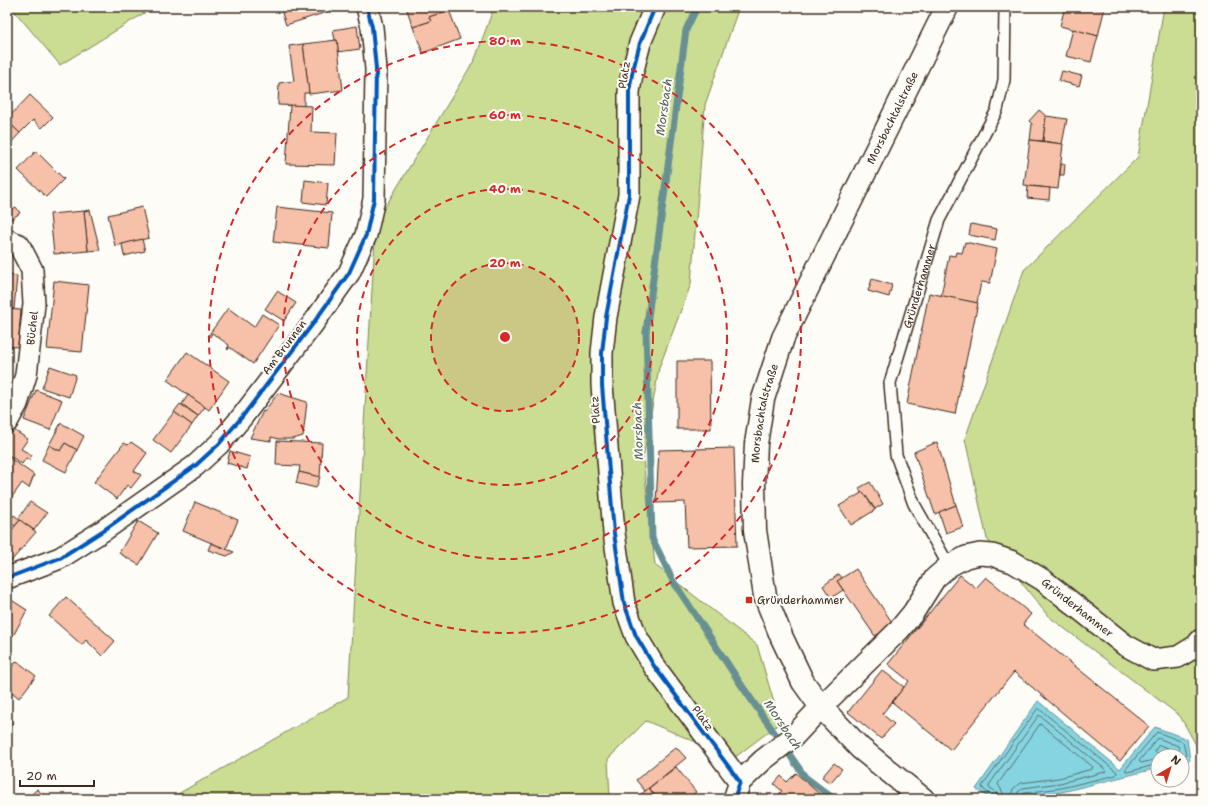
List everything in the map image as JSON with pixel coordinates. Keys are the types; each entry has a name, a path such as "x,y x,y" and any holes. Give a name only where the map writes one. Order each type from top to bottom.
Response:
{"main road":[{"name":"Morsbachtalstraße","path":"922,799 860,748 821,707 800,677 784,643 765,596 755,530 754,484 756,444 763,399 783,338 947,7"}],"street":[{"name":"Am Brunnen","path":"7,578 60,558 104,530 195,466 219,444 242,417 312,325 349,273 366,235 374,200 376,68 372,27 367,7"},
{"name":"Platz","path":"655,7 640,42 632,74 630,92 629,195 606,317 602,353 602,385 614,533 624,603 636,636 654,666 737,791"},
{"name":"Büchel","path":"7,240 19,245 32,270 34,304 26,376 17,404 7,422"},
{"name":"Gründerhammer","path":"737,791 763,760 793,737 821,707 899,630 913,613 935,578 949,566 966,557 980,554 992,555 1013,562 1043,580 1125,645 1153,660 1178,657 1196,646 1201,640"}],"lane":[{"name":"Gründerhammer","path":"949,566 914,504 896,455 890,383 939,220 997,110 1004,80 1005,7"}],"green space":[{"path":"11,7 154,7 60,65"},
{"path":"494,7 739,7 705,105 691,284 659,368 643,459 655,565 757,645 780,723 734,758 646,721 608,759 610,799 169,799 348,697 376,222 475,59"},
{"path":"1164,7 1201,7 1201,754 1180,716 1048,616 987,539 965,439 1024,270 1138,157"}],"water":[{"path":"1038,701 1120,769 1155,727 1187,739 1188,748 1150,748 1150,770 1062,792 1010,799 991,799 976,789"}],"building":[{"path":"280,7 326,7 327,12 286,25"},
{"path":"406,7 448,7 449,10 429,17 431,21 413,27"},
{"path":"1065,7 1105,7 1098,36 1060,26"},
{"path":"449,10 460,39 423,53 413,27 431,21 429,17"},
{"path":"357,26 360,49 338,52 337,40 335,40 333,30"},
{"path":"1073,29 1098,36 1091,62 1066,56"},
{"path":"337,40 343,90 309,94 303,44"},
{"path":"303,44 309,93 304,93 304,106 278,105 279,83 294,81 289,46"},
{"path":"1062,71 1082,76 1079,86 1059,81"},
{"path":"30,95 53,117 42,128 33,120 20,133 7,121 7,119"},
{"path":"289,105 312,106 311,132 337,133 335,165 286,164"},
{"path":"1039,110 1046,116 1043,141 1030,140 1032,124 1029,121"},
{"path":"1046,116 1067,119 1062,144 1043,141"},
{"path":"7,121 20,133 7,147"},
{"path":"1030,140 1063,144 1058,189 1024,185"},
{"path":"36,151 64,179 46,197 18,170"},
{"path":"1061,164 1065,164 1064,175 1060,175"},
{"path":"305,180 328,183 326,205 303,202"},
{"path":"1028,186 1050,188 1049,200 1027,198"},
{"path":"16,207 20,213 10,220 7,212"},
{"path":"142,207 149,238 115,246 108,215"},
{"path":"277,207 332,213 329,248 273,242"},
{"path":"90,210 100,250 88,251 84,211"},
{"path":"84,211 88,251 54,254 50,214"},
{"path":"971,224 997,229 995,240 969,235"},
{"path":"142,239 145,251 124,256 122,244"},
{"path":"965,242 997,249 990,283 981,282 977,303 941,296 949,255 955,256 956,252 962,253"},
{"path":"7,275 17,276 14,309 7,309"},
{"path":"872,279 892,285 889,297 868,291"},
{"path":"54,281 89,285 82,352 47,349"},
{"path":"277,291 296,303 284,321 265,309"},
{"path":"929,293 978,303 955,414 907,404"},
{"path":"228,308 254,327 262,314 279,325 253,364 229,347 228,350 229,345 212,333 210,337 208,336"},
{"path":"7,309 21,310 18,347 7,346"},
{"path":"187,352 229,381 209,410 167,380"},
{"path":"677,361 710,361 711,429 677,429"},
{"path":"50,366 76,375 69,397 42,388"},
{"path":"36,390 62,400 50,430 24,420"},
{"path":"278,393 307,402 303,436 293,439 279,439 271,437 271,441 250,438 263,411 264,412"},
{"path":"188,395 205,407 198,416 182,404"},
{"path":"180,404 198,416 192,425 174,412"},
{"path":"174,412 192,425 171,453 153,440"},
{"path":"61,423 84,436 77,450 65,443 60,451 49,445"},
{"path":"12,429 28,439 21,449 32,455 29,460 26,458 22,464 7,454 7,437"},
{"path":"277,441 322,443 320,477 299,472 300,466 276,465"},
{"path":"131,442 147,453 134,471 141,475 131,488 127,485 117,499 94,482 124,443 128,445"},
{"path":"937,442 956,505 935,514 914,452"},
{"path":"65,443 77,450 66,472 42,460 49,445 60,451"},
{"path":"734,448 737,546 687,547 685,502 656,503 659,450"},
{"path":"230,451 250,457 247,469 227,463"},
{"path":"7,456 34,475 29,488 22,483 7,504"},
{"path":"299,472 320,477 316,488 296,483"},
{"path":"870,482 883,504 875,509 863,492 861,493 859,488"},
{"path":"863,492 875,510 851,525 839,506"},
{"path":"30,502 47,513 34,530 18,519"},
{"path":"195,502 238,520 226,549 183,531"},
{"path":"956,505 963,527 946,533 939,512"},
{"path":"14,515 20,520 15,526 9,522"},
{"path":"20,520 36,532 7,566 7,536"},
{"path":"138,521 158,533 139,565 119,553"},
{"path":"211,543 234,552 227,556 208,550"},
{"path":"856,569 894,625 875,636 837,581"},
{"path":"839,574 842,578 837,581 843,590 831,598 823,586"},
{"path":"960,575 976,588 986,577 1031,614 1023,624 1149,726 1120,761 1014,672 951,750 892,702 909,681 888,664"},
{"path":"66,597 115,641 102,656 86,640 82,645 49,616"},
{"path":"10,599 27,610 13,636 7,633 7,604"},
{"path":"17,661 36,676 19,698 7,688 7,672"},
{"path":"882,670 904,687 882,714 894,724 881,739 848,712"},
{"path":"7,717 14,721 7,732"},
{"path":"676,747 686,758 645,791 636,780"},
{"path":"834,763 842,769 830,783 822,777"},
{"path":"676,767 696,792 687,799 657,799 649,788"},
{"path":"796,773 825,799 774,799 782,791 774,784 781,776 787,782"},
{"path":"649,788 657,799 635,799 645,791"},
{"path":"37,789 48,799 27,799"}],"waterway":[{"name":"Morsbach","path":"697,7 686,30 646,332 652,538 673,581 742,686 805,777 834,799"},
{"name":"Morsbach","path":"1193,799 1201,795"}],"cycle path":[{"path":"7,578 60,558 104,530 195,466 219,444 242,417 312,325 349,273 366,235 374,199 376,69 372,27 367,7"},
{"path":"655,7 640,43 629,92 629,195 606,317 602,353 602,385 614,533 624,603 636,636 654,666 740,782 734,799"}],"place":[{"name":"Gründerhammer","path":"749,600"}]}
